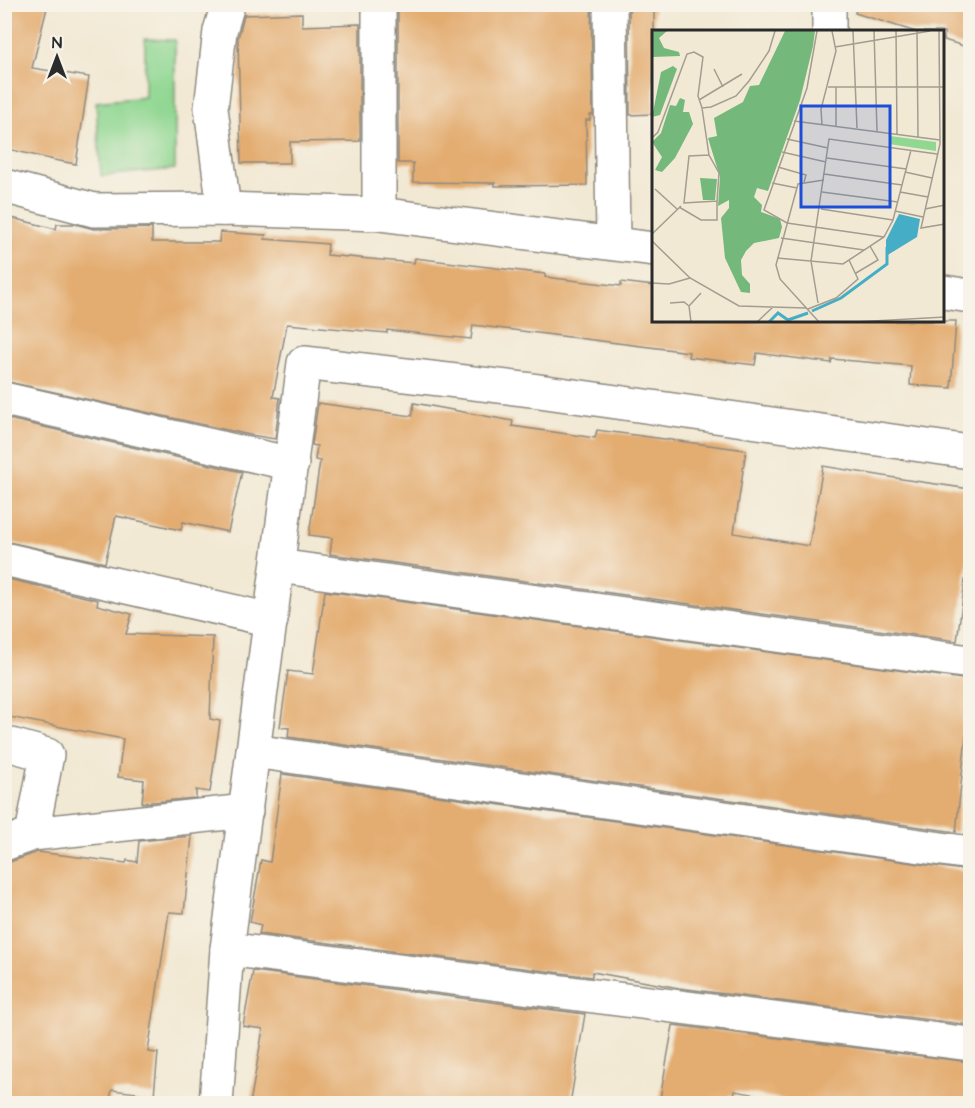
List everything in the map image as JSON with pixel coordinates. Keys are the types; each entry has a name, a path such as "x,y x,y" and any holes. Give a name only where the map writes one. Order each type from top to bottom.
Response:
{"street":[{"path":"224,209 211,108 220,31 228,4"},
{"path":"379,4 379,214"},
{"path":"610,4 613,243"},
{"path":"829,4 829,30"},
{"path":"4,186 94,210 224,209 379,214 652,249"},
{"path":"945,292 970,296"},
{"path":"216,1104 227,949 304,363 532,390 970,452"},
{"path":"4,399 291,464"},
{"path":"4,559 271,620"},
{"path":"278,566 970,662"},
{"path":"4,743 47,755 18,839 246,811"},
{"path":"253,752 970,853"},
{"path":"227,949 970,1044"}],"green space":[{"path":"145,39 175,40 175,169 101,176 96,102 145,97"}],"building":[{"path":"4,4 48,4 32,68 89,77 76,164 4,148"},
{"path":"398,4 591,4 593,115 590,115 590,120 586,120 587,185 495,186 495,183 413,182 413,163 398,163"},
{"path":"629,4 654,4 652,114 630,115"},
{"path":"857,4 970,4 970,48 945,40 945,30 910,30 855,13"},
{"path":"302,13 302,26 360,24 360,141 290,142 290,163 241,163 238,38 244,15"},
{"path":"12,218 56,229 57,224 75,224 94,229 152,228 152,242 219,242 220,232 266,235 265,239 328,244 327,255 414,263 415,258 621,286 621,282 652,286 652,322 956,321 951,388 910,385 911,366 832,359 831,363 757,353 755,365 688,357 689,352 473,325 471,339 387,330 387,333 287,324 273,397 280,398 275,439 4,381 4,242"},
{"path":"318,403 412,416 414,403 513,421 512,426 595,438 597,430 746,450 734,533 809,546 823,466 970,489 970,542 957,641 330,554 332,538 309,535 320,461 315,460 317,446 312,445"},
{"path":"4,418 242,472 228,532 183,522 181,530 116,516 105,563 4,541"},
{"path":"4,578 98,600 97,605 132,614 126,634 213,637 210,719 220,721 210,792 196,790 196,798 142,803 144,780 118,777 123,739 4,716"},
{"path":"325,591 970,680 970,736 966,736 956,832 288,737 289,728 280,727 288,671 313,674"},
{"path":"282,774 970,871 970,1025 679,988 592,972 592,977 259,934 261,925 250,922 261,860 270,862"},
{"path":"192,836 184,913 169,912 148,1052 158,1053 154,1095 112,1090 109,1104 4,1104 4,862 38,852 126,863 127,860 137,862 139,841"},
{"path":"253,971 585,1014 570,1104 250,1104 263,1029 243,1026"},
{"path":"673,1025 970,1062 970,1104 809,1104 735,1091 734,1097 728,1096 728,1104 659,1104"}]}
